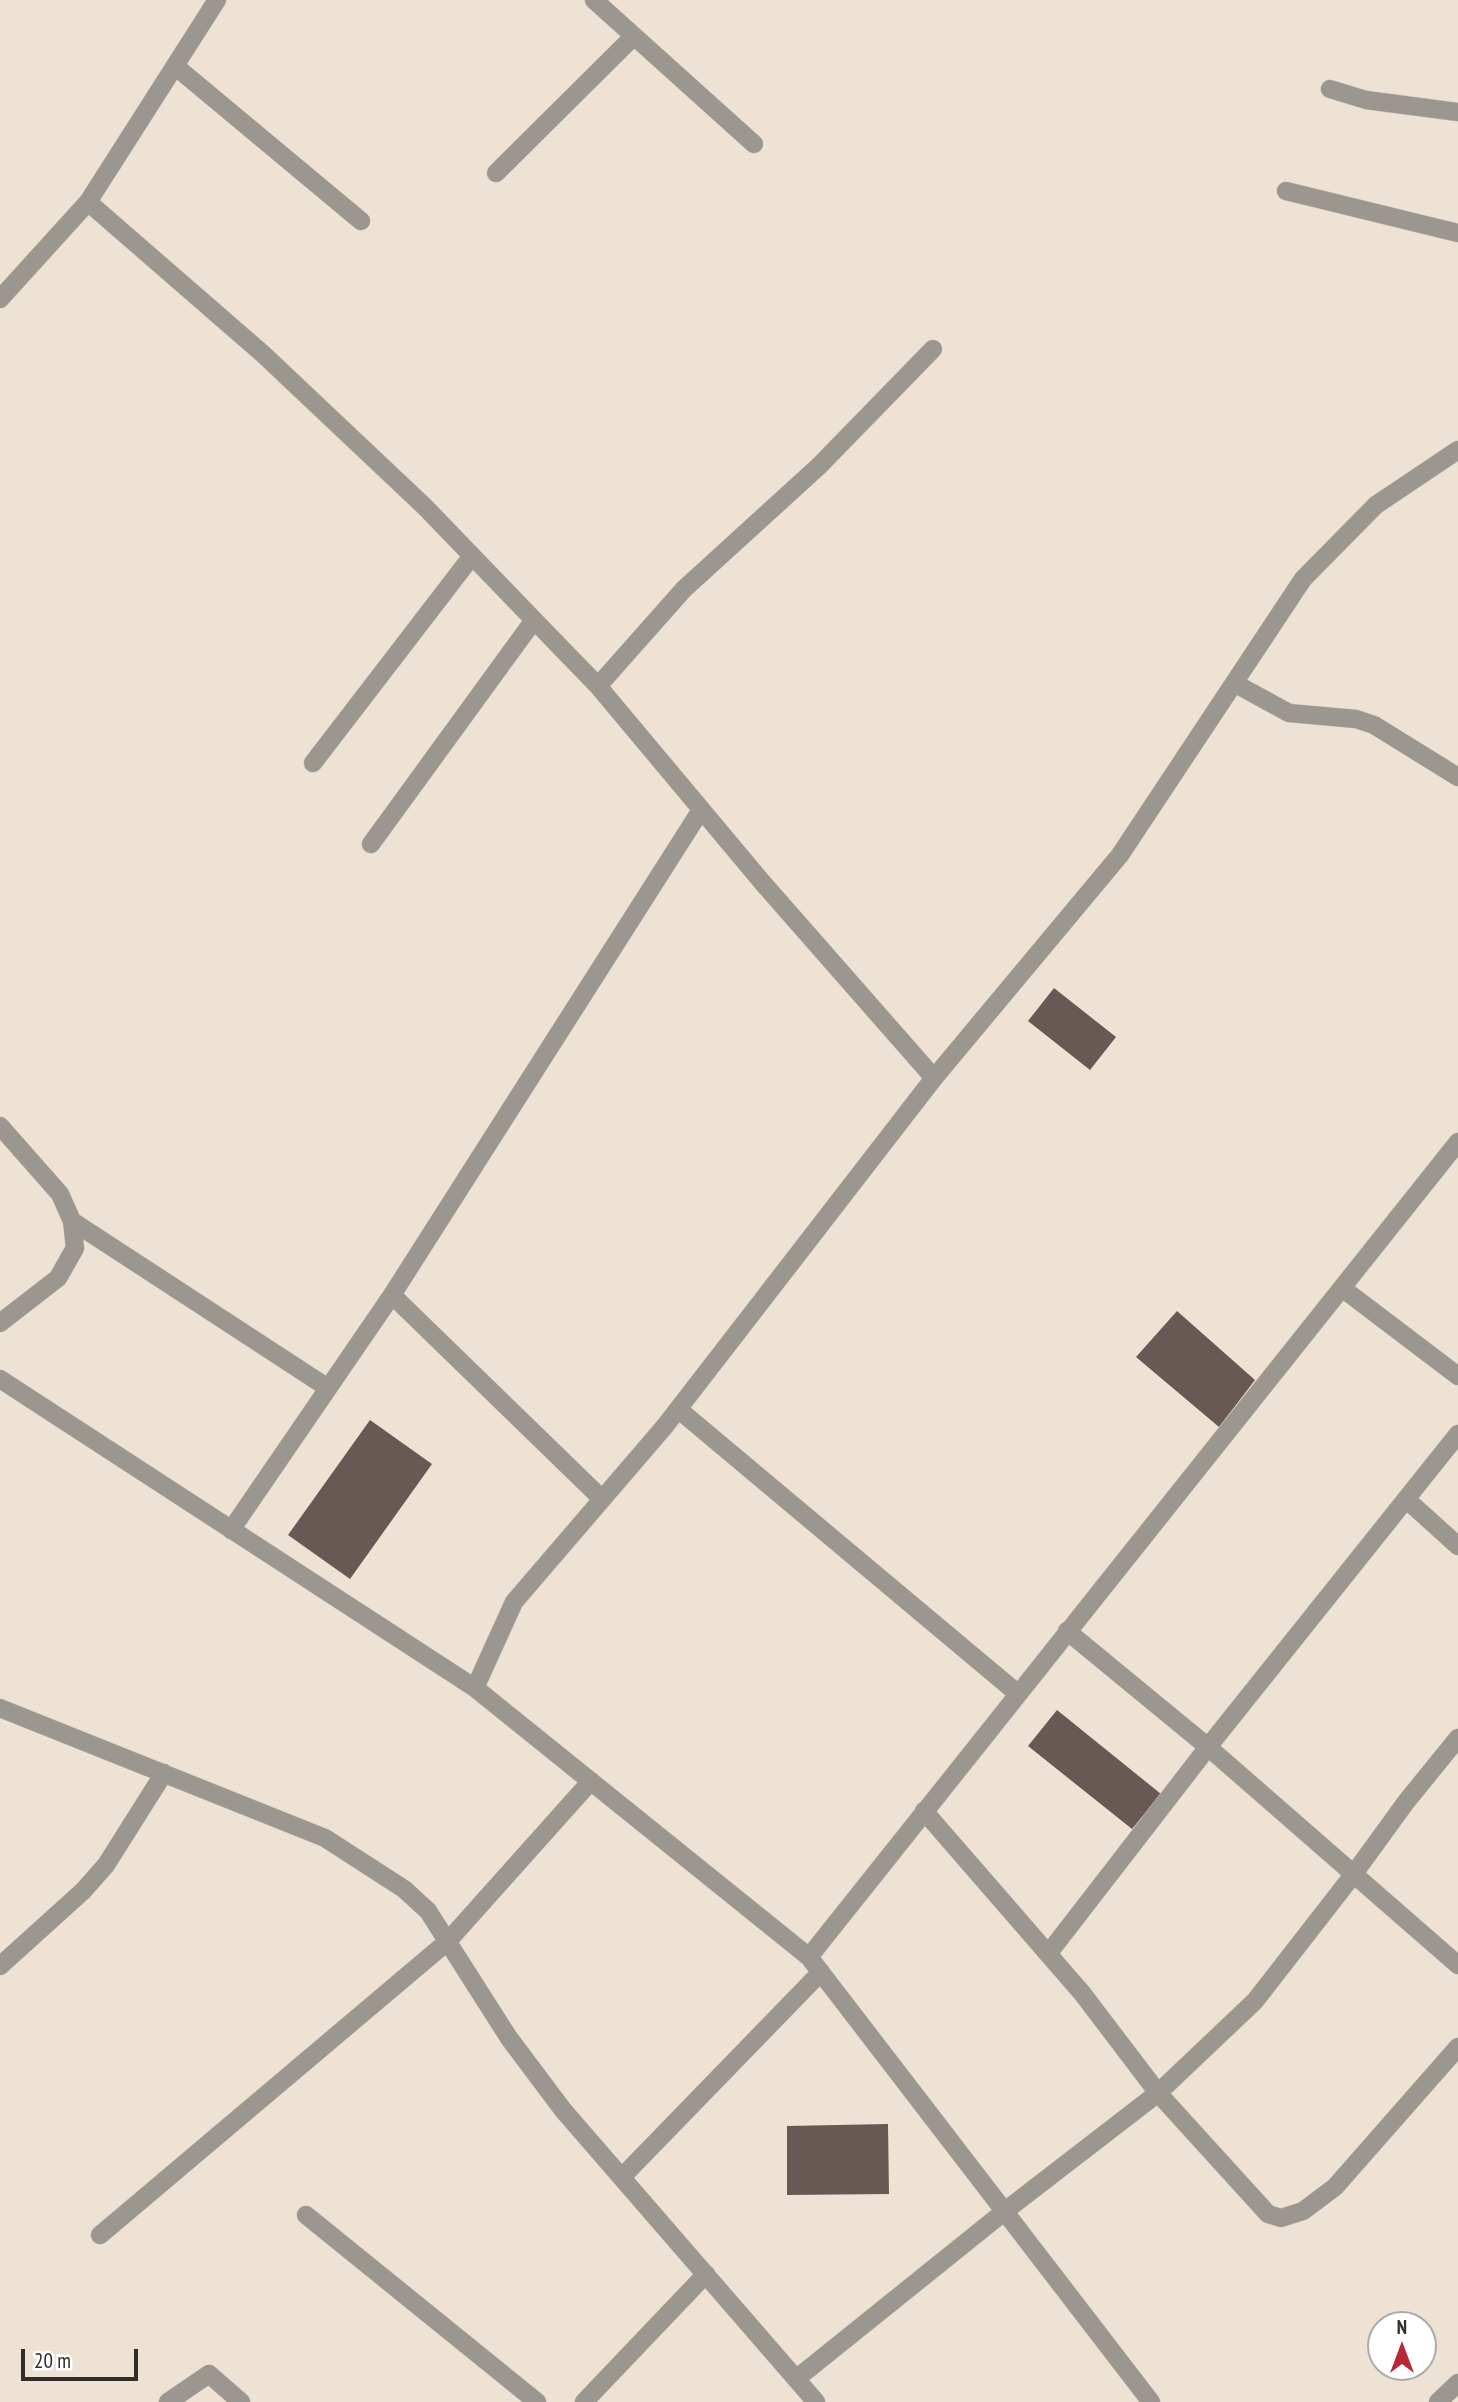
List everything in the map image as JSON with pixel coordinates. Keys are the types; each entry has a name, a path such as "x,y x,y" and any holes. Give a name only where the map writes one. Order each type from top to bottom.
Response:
{"street":[{"path":"0,299 88,202 218,0"},
{"path":"594,0 754,144"},
{"path":"496,173 634,36"},
{"path":"175,66 361,221"},
{"path":"1330,89 1366,100 1458,112"},
{"path":"1286,191 1458,233"},
{"path":"88,202 263,354 425,507 598,686 934,1078"},
{"path":"598,686 684,589 819,466 933,349"},
{"path":"475,1688 514,1602 678,1409 934,1078 1120,855 1303,579 1376,505 1458,450"},
{"path":"313,763 472,556"},
{"path":"371,844 534,620"},
{"path":"1234,683 1289,713 1356,719 1374,724 1458,777"},
{"path":"231,1530 392,1295 702,810"},
{"path":"0,1126 60,1194 72,1221 75,1248 58,1278 0,1323"},
{"path":"809,1957 1458,1142"},
{"path":"72,1221 328,1388"},
{"path":"1342,1288 1458,1376"},
{"path":"392,1295 602,1499"},
{"path":"0,1379 475,1688 809,1957 1151,2402"},
{"path":"678,1409 1017,1693"},
{"path":"1048,1954 1208,1747 1458,1434"},
{"path":"1406,1499 1458,1546"},
{"path":"1067,1631 1208,1747 1458,1965"},
{"path":"0,1708 325,1838 404,1889 428,1911 509,2038 564,2110 816,2402"},
{"path":"796,2379 1005,2211 1158,2093 1255,2001 1353,1875 1406,1801 1458,1738"},
{"path":"0,1966 83,1891 106,1865 164,1773"},
{"path":"100,2235 448,1941 591,1781"},
{"path":"924,1811 1082,1993 1158,2093 1268,2214 1281,2218 1303,2211 1335,2187 1458,2047"},
{"path":"622,2177 821,1972"},
{"path":"306,2215 537,2402"},
{"path":"584,2402 706,2274"},
{"path":"168,2402 209,2374 241,2402"},
{"path":"1438,2402 1458,2383"}],"building":[{"path":"1054,988 1116,1037 1090,1070 1028,1021"},
{"path":"1177,1311 1255,1380 1219,1427 1136,1357"},
{"path":"370,1420 432,1464 350,1579 288,1535"},
{"path":"1057,1710 1161,1794 1132,1829 1028,1746"},
{"path":"888,2124 889,2194 787,2195 787,2126"}]}
